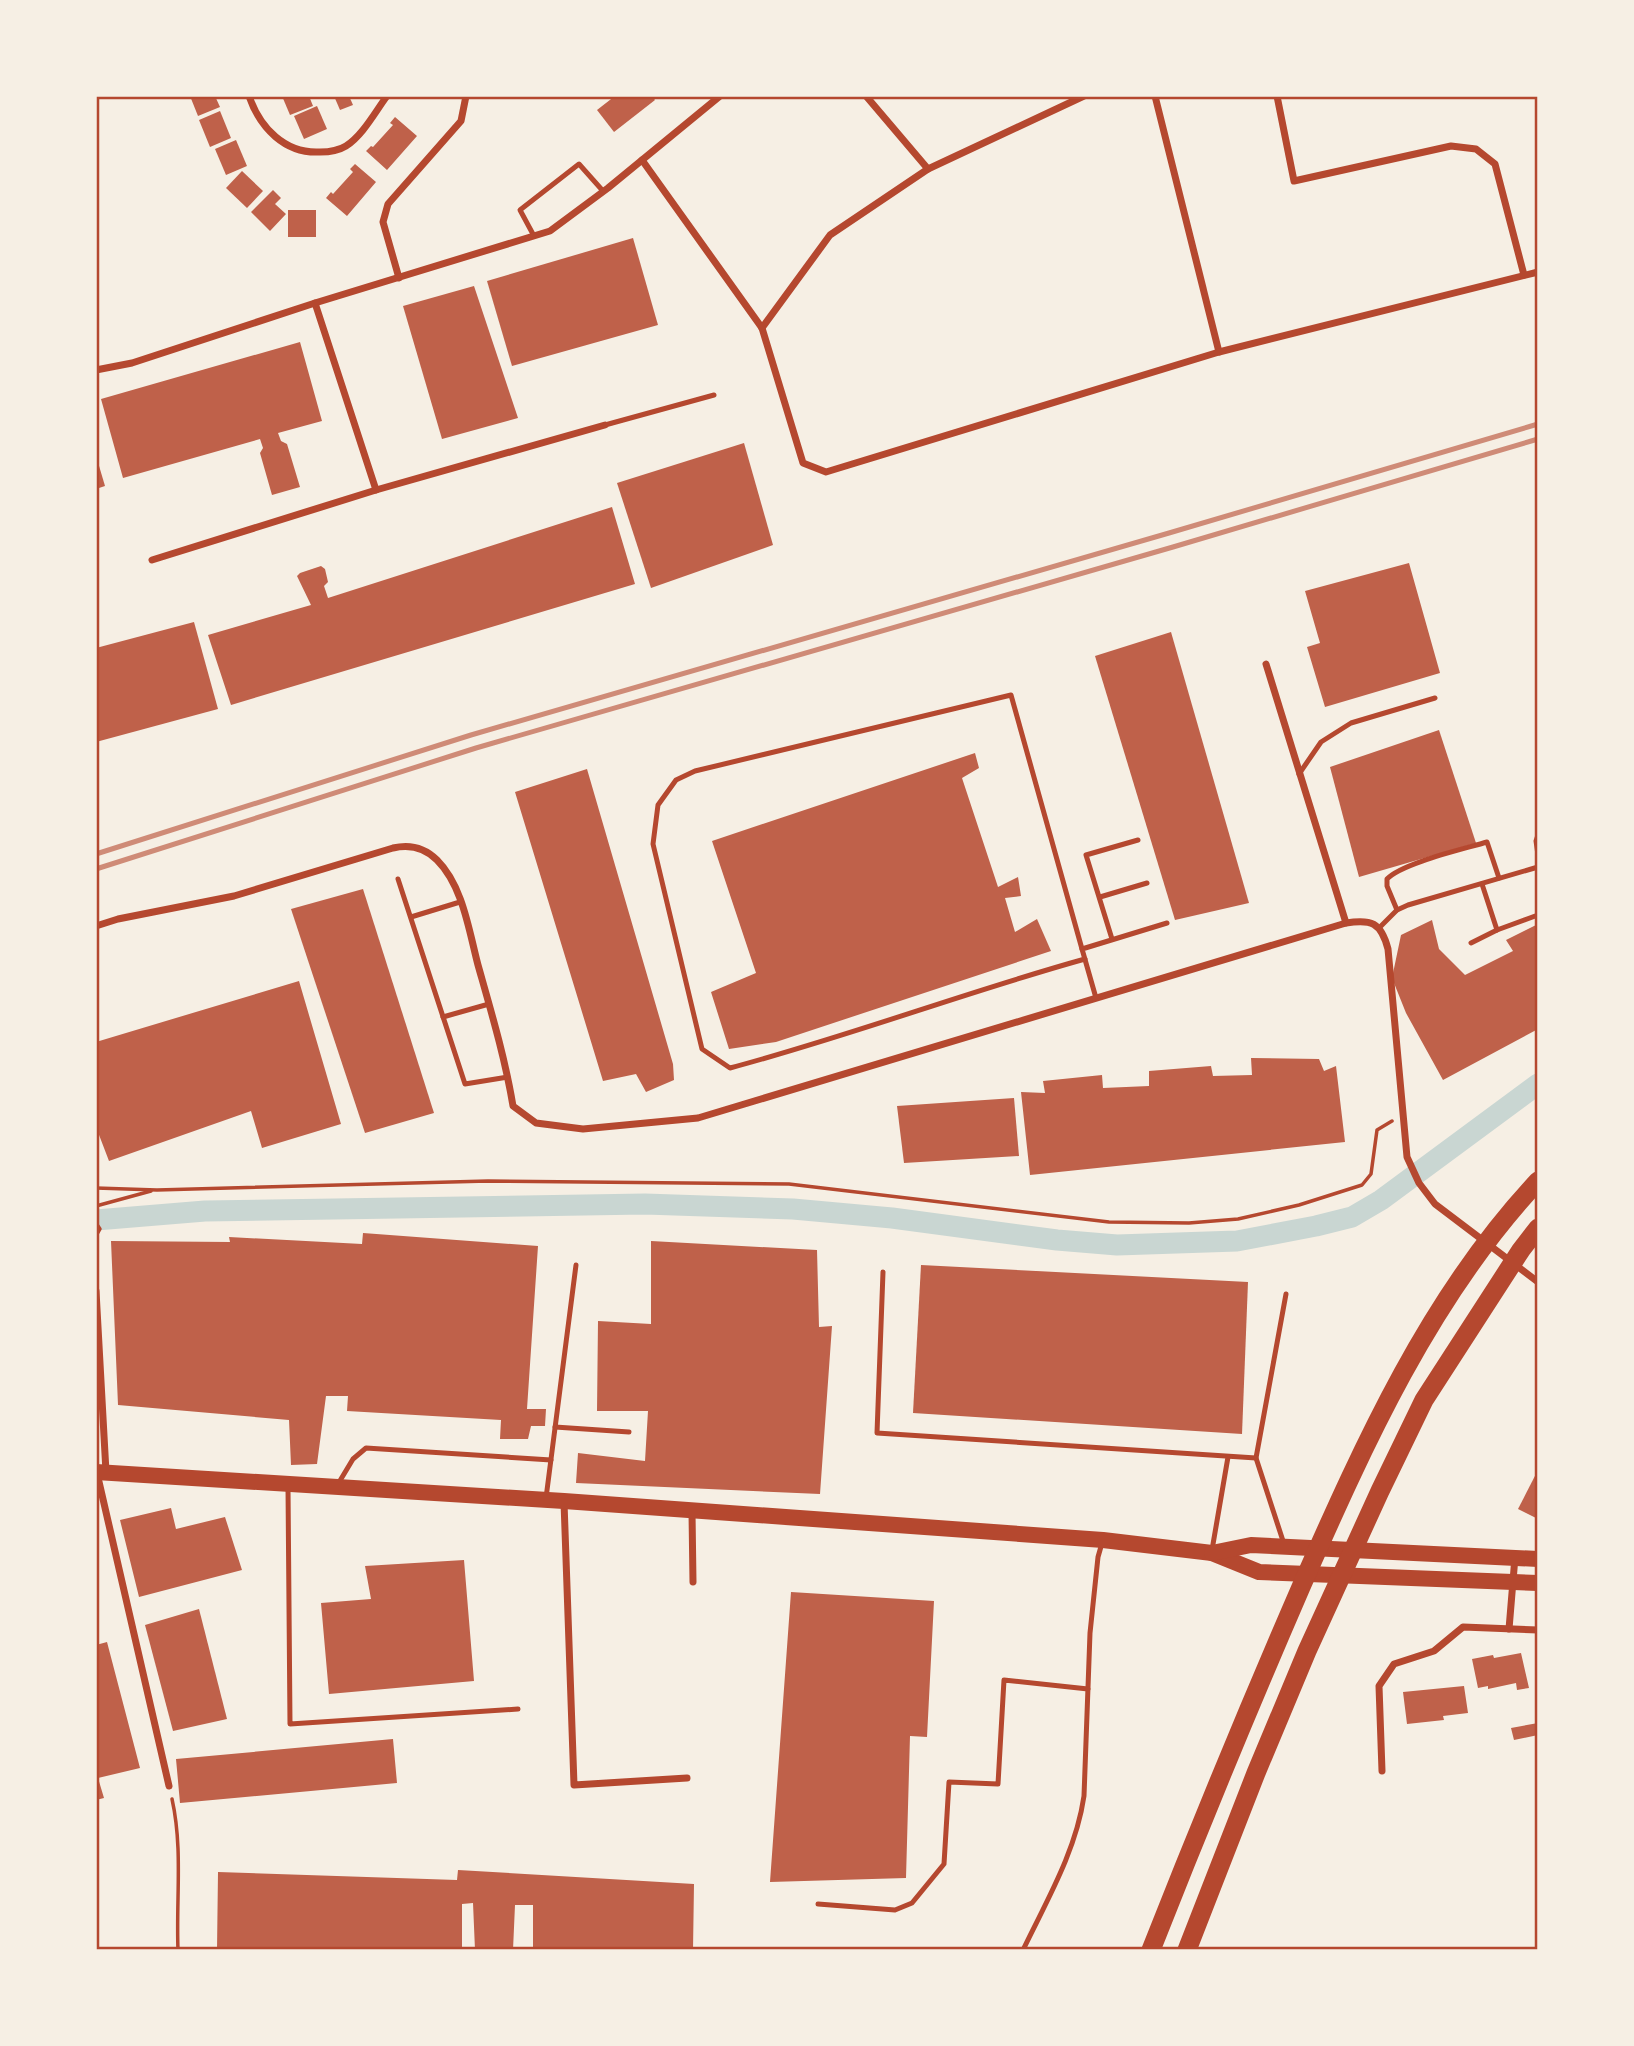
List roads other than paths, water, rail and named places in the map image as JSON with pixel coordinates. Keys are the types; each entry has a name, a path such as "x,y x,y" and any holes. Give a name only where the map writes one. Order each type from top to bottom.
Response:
{"highway":[{"path":"1151,1950 1210,1801 1345,1486 1405,1369 1451,1295 1505,1216 1538,1181"},
{"path":"1187,1950 1307,1651 1380,1491 1424,1401 1538,1228"}],"main road":[{"path":"100,1473 564,1501 1103,1540 1212,1553 1259,1572 1538,1583"},
{"path":"1212,1553 1251,1545 1538,1559"}],"street":[{"path":"249,96 259,118 283,143 303,152 316,152 337,150 346,146 387,96"},
{"path":"399,278 383,222 388,204 461,121 466,96"},
{"path":"96,370 132,363 315,303 550,231 720,96"},
{"path":"866,96 928,169"},
{"path":"762,328 830,235 928,169 1084,96"},
{"path":"1155,96 1219,352"},
{"path":"1276,96 1294,181 1451,146 1476,149 1495,164 1524,275"},
{"path":"642,160 762,328 803,463 826,472 1219,352 1538,272"},
{"path":"315,303 376,490"},
{"path":"152,560 376,490 605,425"},
{"path":"1266,664 1346,923"},
{"path":"96,926 118,919 234,896 404,846 422,849 445,870 460,902 508,1077 513,1106 536,1123 583,1129 698,1118 1346,923 1364,920 1379,929 1388,949 1407,1157 1419,1183 1435,1204 1538,1282"},
{"path":"96,1291 100,1473 169,1786"},
{"path":"564,1501 573,1785 687,1779"},
{"path":"692,1511 693,1582"},
{"path":"1509,1629 1515,1558"},
{"path":"1382,1771 1379,1686 1394,1664 1434,1651 1463,1627 1538,1630"}],"lane":[{"path":"534,236 520,210 579,164 603,191"},
{"path":"605,425 714,395"},
{"path":"1086,959 1036,972 779,1055 730,1068 702,1049 653,844 658,805 676,780 695,771 1011,695 1086,959 1096,998"},
{"path":"1299,774 1321,742 1350,723 1435,698"},
{"path":"1538,835 1538,855"},
{"path":"1112,939 1086,855 1138,840"},
{"path":"1397,910 1387,886 1387,879 1392,873 1410,866 1487,842 1499,878"},
{"path":"1379,929 1397,910 1408,905 1538,867"},
{"path":"398,879 465,1084 508,1077"},
{"path":"1100,897 1147,883"},
{"path":"1482,884 1497,930"},
{"path":"411,917 460,902"},
{"path":"1471,943 1538,915"},
{"path":"1082,949 1167,923"},
{"path":"443,1017 489,1004"},
{"path":"545,1500 576,1265"},
{"path":"883,1272 877,1433 1256,1458"},
{"path":"1285,1547 1256,1458 1286,1294"},
{"path":"555,1427 629,1432"},
{"path":"336,1487 353,1459 366,1448 551,1460"},
{"path":"1212,1553 1228,1457"},
{"path":"288,1484 290,1724 518,1709"},
{"path":"1023,1950 1073,1844 1080,1820 1084,1796 1090,1633 1098,1557 1103,1540"},
{"path":"818,1904 895,1910 912,1903 944,1864 949,1782 998,1784 1004,1679 1088,1689"}],"waterway":[{"path":"96,1220 205,1211 645,1204 793,1209 1117,1245 1237,1241 1352,1217 1381,1200 1538,1084"}],"railway":[{"path":"96,854 471,735 1538,424"},
{"path":"96,869 476,748 1538,439"}]}
